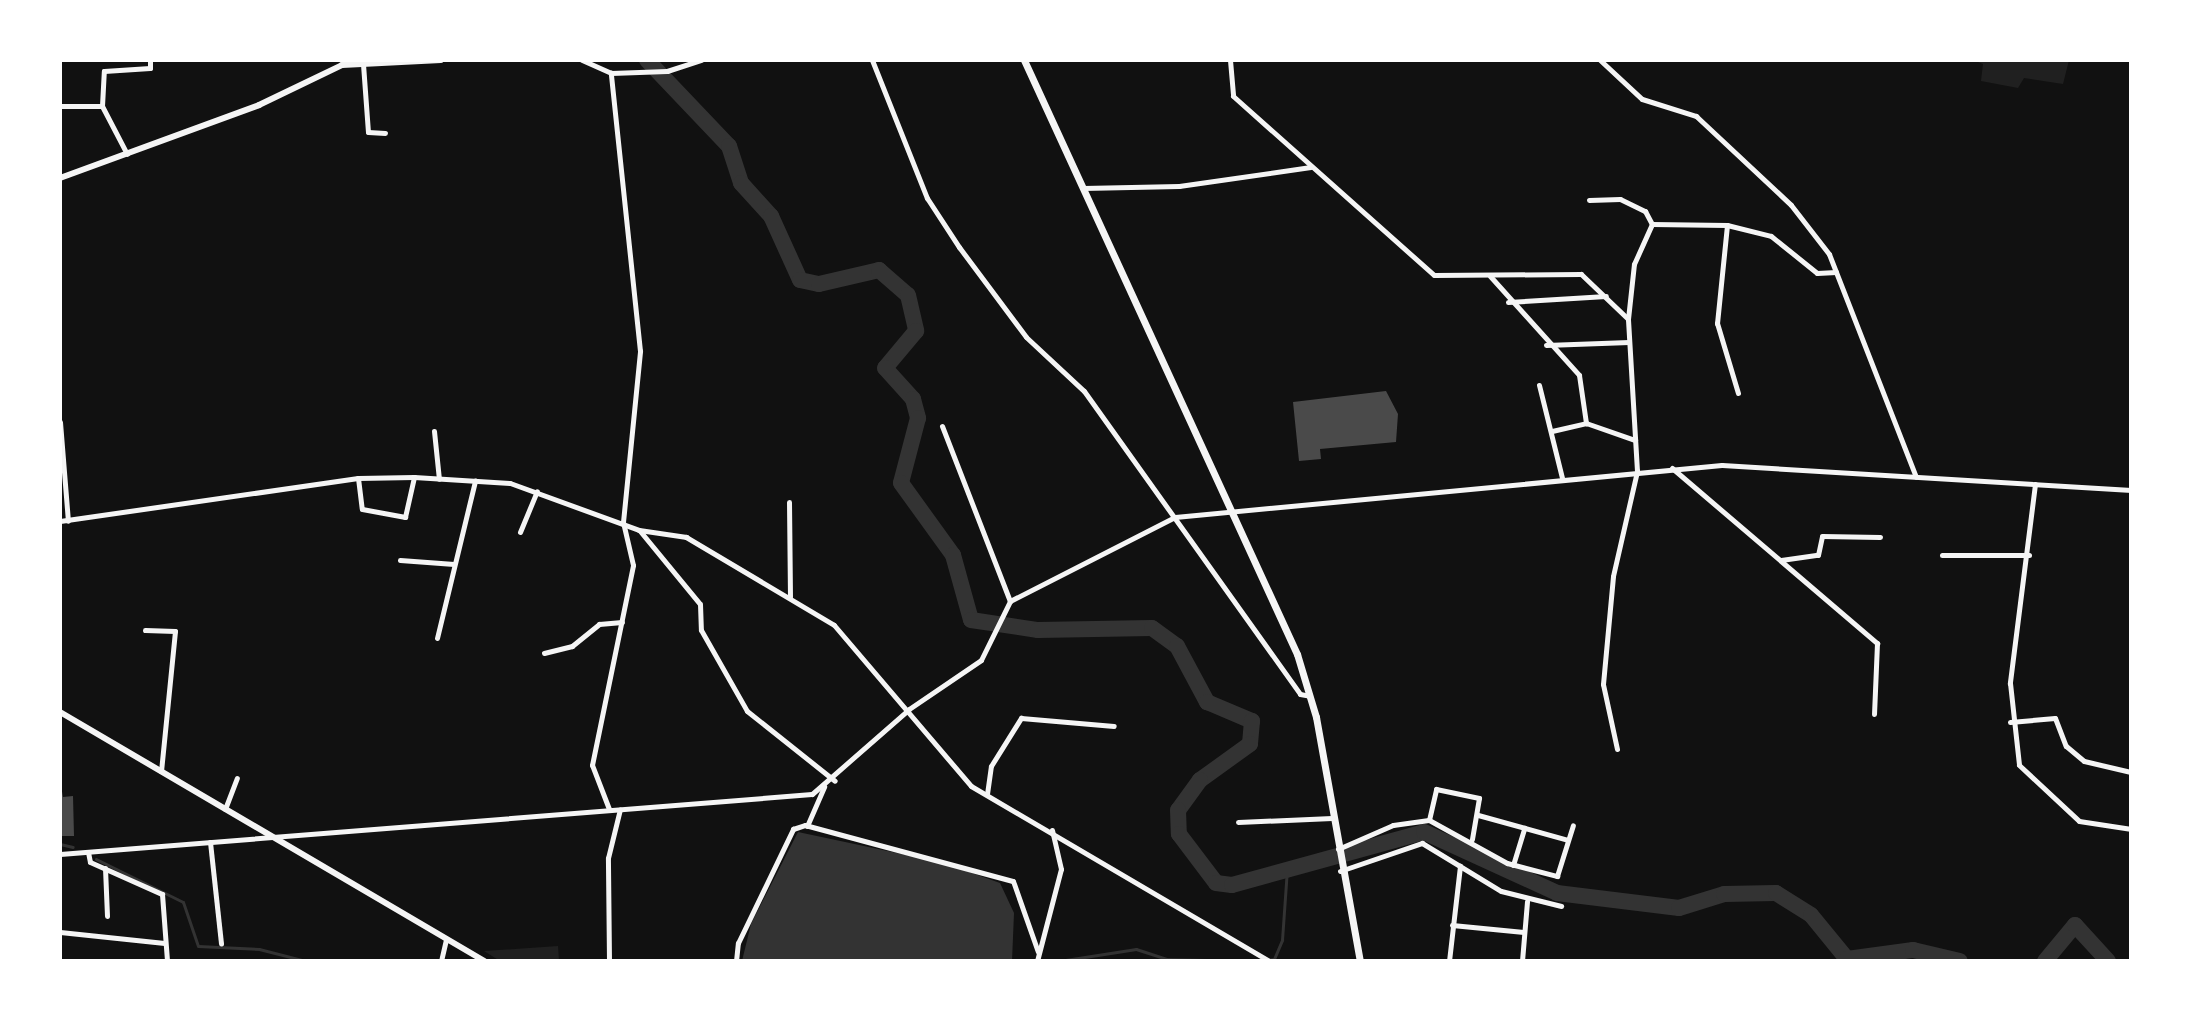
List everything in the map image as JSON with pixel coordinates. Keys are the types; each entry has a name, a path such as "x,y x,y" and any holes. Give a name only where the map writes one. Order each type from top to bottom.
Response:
{"main road":[{"path":"1024,60 1232,512 1311,696 1340,869 1360,961"}],"street":[{"path":"127,154 102,106 104,71 150,68 150,60"},
{"path":"60,178 127,154 352,62 440,60"},
{"path":"582,60 611,73 667,71 701,60"},
{"path":"872,60 927,198 959,247 1026,337 1083,389 1300,694 1311,696"},
{"path":"1230,60 1233,96 1434,275 1581,274 1628,319"},
{"path":"1600,60 1642,99 1696,116 1791,205 1836,272 1916,477"},
{"path":"363,63 368,132 385,133"},
{"path":"609,809 592,765 633,565 623,522 640,351 611,73"},
{"path":"60,106 102,106"},
{"path":"1083,188 1179,186 1312,167"},
{"path":"1589,200 1620,199 1645,211 1652,224"},
{"path":"1652,224 1727,225 1771,236 1817,273 1836,272"},
{"path":"1617,749 1603,684 1613,576 1637,471 1628,319 1634,264 1652,224"},
{"path":"1727,225 1717,323 1738,393"},
{"path":"1490,276 1508,302 1546,345 1579,375 1586,423"},
{"path":"1508,302 1607,296"},
{"path":"1546,345 1629,342"},
{"path":"1539,385 1562,478"},
{"path":"60,422 68,521"},
{"path":"1552,431 1586,423 1635,440"},
{"path":"942,426 1010,601"},
{"path":"434,431 439,479"},
{"path":"1671,467 1877,643 1874,714"},
{"path":"60,854 620,809 824,787 835,781 909,709 981,660 1010,601 1175,517 1671,467 2131,490"},
{"path":"358,478 362,509 405,517 414,477"},
{"path":"60,521 358,478 414,477 475,481 537,491 639,530 686,537 834,625 909,709 954,772 1269,961"},
{"path":"437,638 475,481"},
{"path":"2035,484 2010,722 2019,765 2063,811 2079,821 2131,829"},
{"path":"520,532 537,491"},
{"path":"789,502 790,597"},
{"path":"639,530 700,604 701,630 747,711 835,781"},
{"path":"1780,560 1818,555 1822,536 1880,537"},
{"path":"1942,555 2029,555"},
{"path":"400,560 454,564"},
{"path":"544,653 572,646 599,624 622,622"},
{"path":"145,630 175,631 161,771"},
{"path":"60,712 484,961"},
{"path":"987,794 991,766 1021,718 1114,726"},
{"path":"2010,722 2055,718 2066,746 2084,761 2131,772"},
{"path":"225,809 237,778"},
{"path":"807,826 824,787"},
{"path":"1429,820 1436,789 1479,798 1472,839"},
{"path":"609,961 608,858 620,809"},
{"path":"1478,815 1568,840"},
{"path":"1238,822 1332,818"},
{"path":"1337,851 1393,825 1429,820 1472,839 1513,865 1557,876 1573,825"},
{"path":"736,961 738,943 793,829 807,826 1013,881 1038,952"},
{"path":"1513,865 1524,828"},
{"path":"1037,961 1061,869 1052,830"},
{"path":"210,842 221,943"},
{"path":"1340,869 1422,843 1527,901 1561,906"},
{"path":"88,852 90,862 162,894 167,961"},
{"path":"1449,961 1460,866"},
{"path":"105,868 107,916"},
{"path":"1522,961 1527,901"},
{"path":"1452,925 1524,932"},
{"path":"60,932 164,943"},
{"path":"441,961 446,939"}],"shaded area":[{"path":"1973,60 2069,60 2063,84 2024,78 2018,88 1981,81 1983,64"},
{"path":"798,832 944,863 1000,883 1014,913 1012,961 742,961 751,924"},
{"path":"558,946 559,961 500,961 484,951"}],"building":[{"path":"1386,391 1398,414 1396,442 1320,449 1321,459 1299,461 1293,402"},
{"path":"60,780 63,797 73,796 74,836 60,836"}],"waterway":[{"path":"647,60 729,146 741,183 771,216 800,280 819,284 879,270 908,295 916,331 885,368 913,399 918,418 901,483 953,555 971,620 1038,630 1152,628 1177,646 1207,702 1252,721 1250,744 1200,780 1178,810 1179,834 1216,883 1232,885 1424,832 1557,893 1679,908 1724,894 1776,893 1811,915 1847,959 1913,950 1960,961"},
{"path":"60,844 73,847"},
{"path":"96,859 183,902 198,946 259,949 306,961"},
{"path":"1259,961 1274,959 1282,940 1287,868"},
{"path":"2045,961 2075,925 2108,961"},
{"path":"1059,961 1136,949 1166,959 1247,961"}]}
